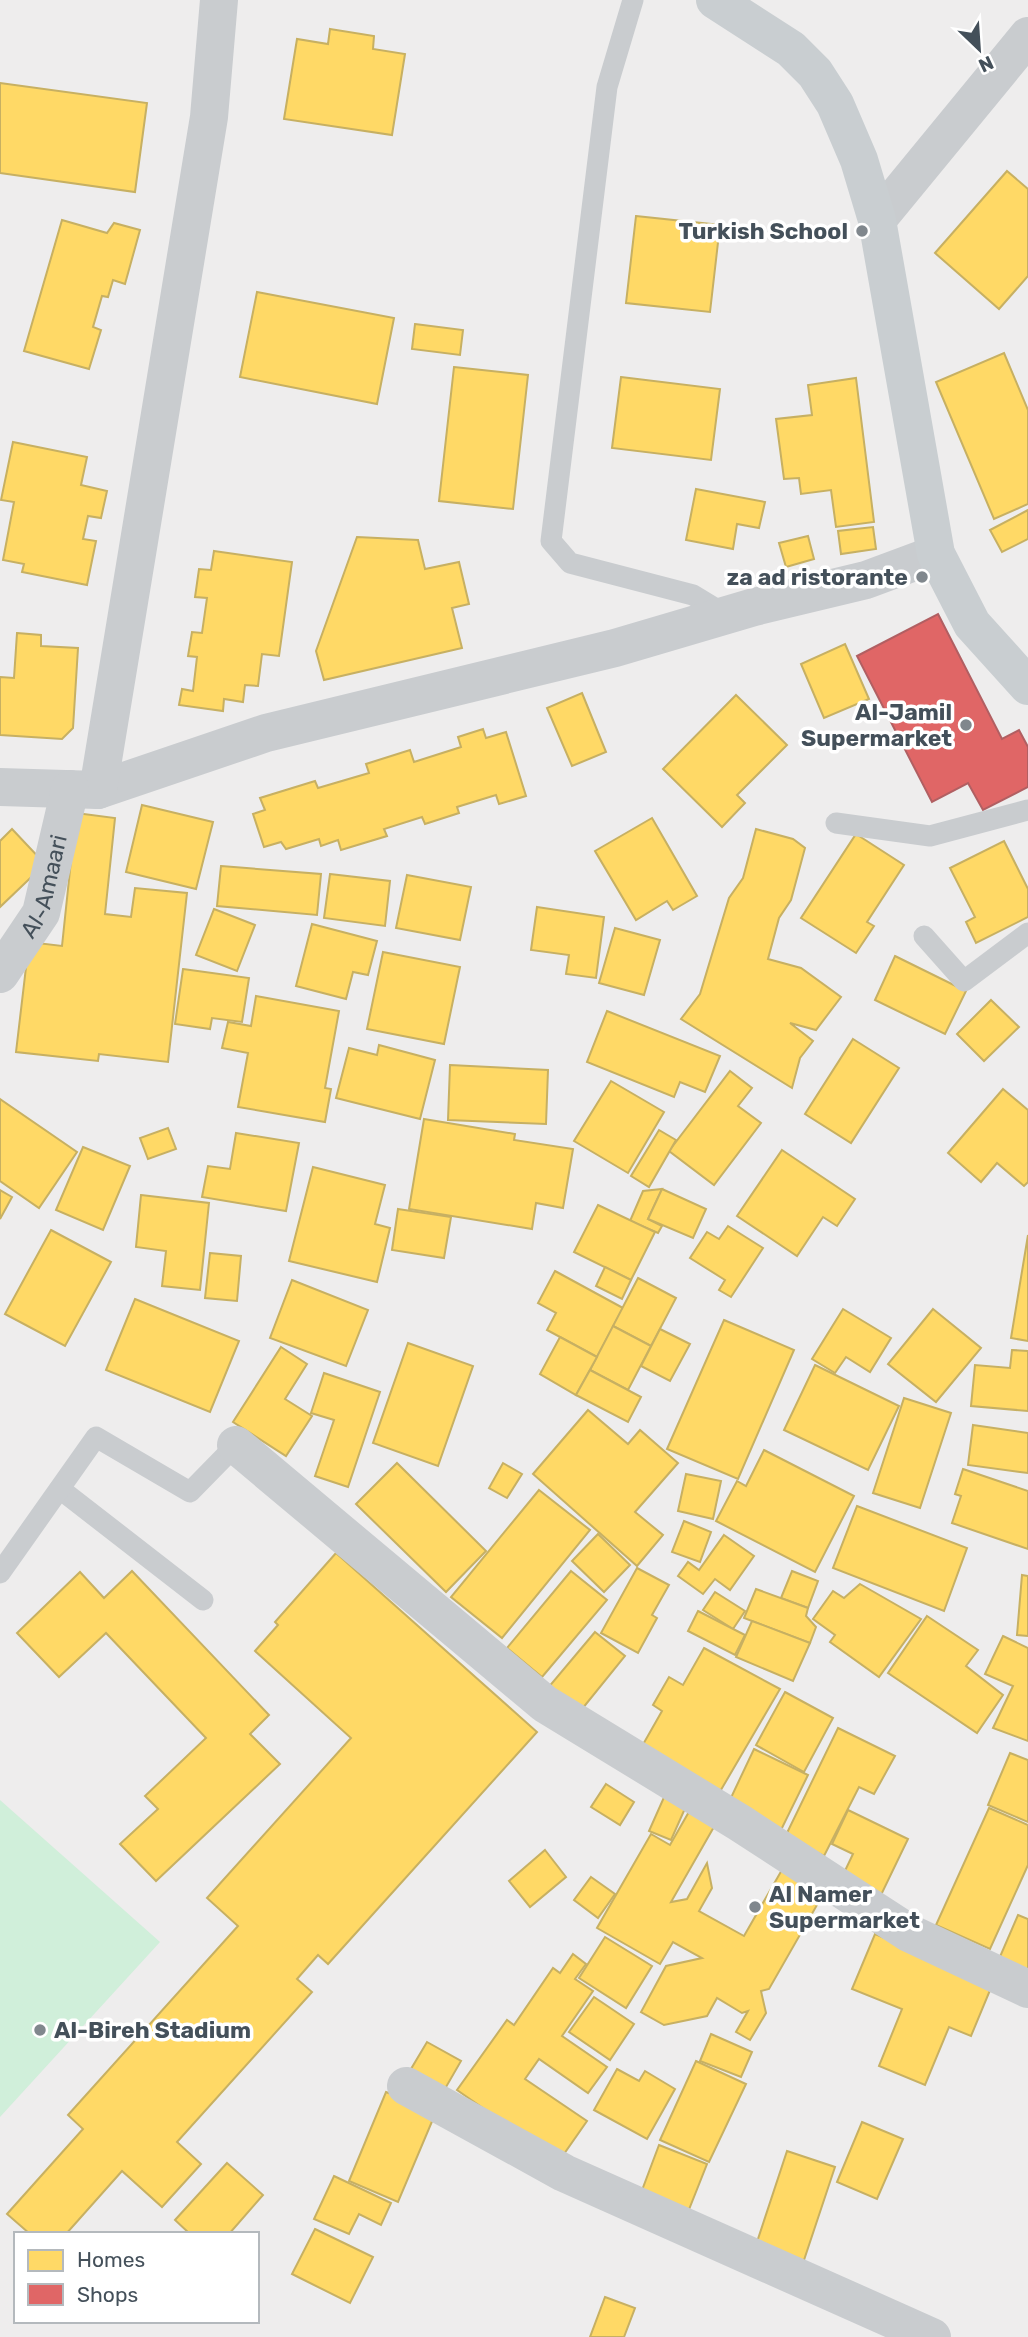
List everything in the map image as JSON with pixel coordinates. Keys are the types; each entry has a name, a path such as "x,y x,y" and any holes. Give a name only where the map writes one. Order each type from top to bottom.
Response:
{"street":[{"name":"Al-Amaari","path":"0,974 41,913 84,790 209,117 219,0"},
{"path":"715,0 791,48 815,73 835,104 859,159 877,220 936,554 972,624 1026,687"},
{"path":"877,220 1028,36"},
{"path":"0,787 84,790 266,733 615,648 726,615 866,580 936,554"},
{"path":"236,1445 545,1704 740,1823 909,1933 1028,1989"},
{"path":"406,2086 565,2173 932,2337"}],"lane":[{"path":"633,0 607,87 551,541 570,563 693,595 726,615"},
{"path":"836,823 930,836 1028,810"},
{"path":"924,936 964,981 1028,933"},
{"path":"0,1573 96,1437 190,1492 236,1445"},
{"path":"60,1489 203,1600"}],"green space":[{"name":"Al-Bireh Stadium","path":"0,1800 160,1942 0,2117"}],"building: Homes":[{"path":"330,29 374,36 373,49 405,54 392,135 284,119 297,39 328,44"},
{"path":"0,83 147,103 135,192 0,173"},
{"path":"1007,171 1028,189 1028,276 999,309 935,253"},
{"path":"636,216 720,225 710,312 626,303"},
{"path":"62,220 107,233 114,223 140,230 125,284 113,280 108,297 102,296 93,327 101,330 89,369 24,351"},
{"path":"257,292 394,318 377,404 240,377"},
{"path":"415,324 463,330 460,355 412,349"},
{"path":"1004,353 1028,410 1028,504 994,519 936,382"},
{"path":"454,367 528,375 513,509 439,501"},
{"path":"621,377 720,389 711,460 612,448"},
{"path":"856,378 874,522 836,527 831,490 801,494 799,478 784,479 776,419 812,415 808,385"},
{"path":"13,442 87,457 81,485 107,491 101,518 88,516 83,539 96,541 87,585 22,572 24,564 3,560 14,502 1,500"},
{"path":"696,489 765,502 759,528 737,524 733,549 686,540"},
{"path":"1028,510 1028,539 1002,552 990,530"},
{"path":"873,527 876,549 841,554 838,531"},
{"path":"808,536 814,559 786,567 779,543"},
{"path":"357,537 418,540 425,569 459,562 469,604 452,608 462,648 324,680 316,651"},
{"path":"214,551 292,562 279,656 262,654 258,686 245,685 243,702 224,699 223,711 179,705 182,689 193,691 197,657 188,656 192,632 202,633 207,598 195,597 199,569 211,570"},
{"path":"17,633 41,635 41,646 78,648 73,728 62,739 0,735 0,677 14,678"},
{"path":"845,644 869,699 824,718 801,664"},
{"path":"582,693 606,752 572,766 547,708"},
{"path":"736,695 787,745 737,795 745,803 722,827 663,769"},
{"path":"483,729 486,738 506,732 526,796 499,804 496,795 457,807 459,813 425,824 422,817 384,829 387,836 341,850 338,840 321,846 319,839 286,849 281,842 264,847 253,814 265,810 260,798 315,781 318,788 369,773 366,764 410,750 414,762 461,747 458,737"},
{"path":"142,805 213,822 196,889 126,872"},
{"path":"76,813 115,818 105,914 131,917 135,888 187,893 168,1062 99,1054 98,1061 16,1052 29,942 62,946"},
{"path":"652,818 697,896 673,910 667,901 636,920 595,851"},
{"path":"12,829 45,864 0,907 0,841"},
{"path":"756,829 793,839 805,848 791,900 779,918 768,959 801,968 841,997 816,1030 790,1023 813,1041 800,1058 792,1088 681,1019 700,994 729,898 743,878"},
{"path":"856,834 904,865 867,922 874,926 856,953 801,918"},
{"path":"1004,841 1028,889 1028,917 976,943 966,922 975,917 950,868"},
{"path":"221,866 321,874 317,915 217,906"},
{"path":"330,874 390,881 385,926 324,918"},
{"path":"407,875 471,887 460,940 396,928"},
{"path":"537,907 604,917 596,978 566,974 569,955 531,950"},
{"path":"214,909 255,925 237,971 196,955"},
{"path":"312,924 377,941 368,975 353,972 346,999 296,986"},
{"path":"615,928 660,940 644,995 599,983"},
{"path":"383,952 460,967 444,1044 367,1029"},
{"path":"895,956 966,991 945,1034 875,1000"},
{"path":"183,969 249,978 242,1022 212,1018 210,1029 175,1024"},
{"path":"256,996 339,1011 325,1088 331,1089 325,1122 238,1107 248,1053 222,1048 228,1022 251,1026"},
{"path":"991,1000 1019,1027 984,1061 957,1034"},
{"path":"607,1011 720,1056 705,1092 680,1082 674,1097 587,1062"},
{"path":"853,1039 899,1068 851,1143 805,1114"},
{"path":"379,1045 435,1060 420,1119 336,1098 349,1048 377,1055"},
{"path":"450,1065 548,1070 546,1124 448,1120"},
{"path":"730,1071 752,1088 738,1106 761,1123 714,1185 669,1151"},
{"path":"611,1081 664,1112 628,1173 574,1141"},
{"path":"1003,1089 1028,1110 1028,1182 1024,1186 997,1163 981,1182 948,1153"},
{"path":"0,1099 77,1152 39,1208 0,1181"},
{"path":"424,1119 515,1134 514,1140 573,1149 563,1208 536,1203 532,1229 409,1209"},
{"path":"168,1128 176,1149 148,1159 140,1138"},
{"path":"659,1130 676,1140 649,1187 631,1176"},
{"path":"236,1133 299,1143 286,1211 202,1197 208,1166 230,1169"},
{"path":"83,1147 130,1166 103,1230 56,1210"},
{"path":"782,1150 855,1199 837,1226 823,1217 797,1256 737,1216"},
{"path":"313,1167 385,1185 375,1224 390,1228 377,1282 289,1261"},
{"path":"662,1189 648,1219 662,1226 658,1233 630,1221 643,1191"},
{"path":"662,1189 706,1209 693,1238 648,1219"},
{"path":"0,1190 12,1197 0,1219"},
{"path":"141,1195 209,1203 200,1290 162,1286 166,1251 136,1247"},
{"path":"598,1205 655,1232 631,1280 574,1252"},
{"path":"398,1209 451,1217 444,1258 392,1250"},
{"path":"728,1226 763,1248 731,1297 719,1290 725,1280 690,1258 707,1232 719,1239"},
{"path":"51,1230 111,1262 65,1346 5,1314"},
{"path":"1028,1235 1028,1341 1011,1338"},
{"path":"210,1253 241,1256 237,1301 205,1298"},
{"path":"605,1267 631,1280 622,1299 596,1286"},
{"path":"555,1271 623,1308 597,1357 547,1330 556,1313 538,1303"},
{"path":"638,1278 676,1298 651,1346 613,1326"},
{"path":"292,1280 368,1310 346,1366 270,1338"},
{"path":"135,1299 239,1341 210,1412 106,1370"},
{"path":"843,1309 891,1338 870,1372 846,1357 835,1373 812,1359"},
{"path":"933,1309 981,1348 936,1402 888,1364"},
{"path":"724,1320 794,1350 738,1479 667,1449"},
{"path":"613,1326 651,1346 628,1390 590,1370"},
{"path":"660,1329 690,1344 670,1381 641,1366"},
{"path":"560,1337 597,1357 576,1395 540,1374"},
{"path":"408,1343 473,1366 438,1466 373,1443"},
{"path":"281,1347 307,1364 285,1399 312,1416 286,1456 233,1422"},
{"path":"1012,1350 1028,1351 1028,1411 971,1406 975,1365 1010,1368"},
{"path":"815,1365 899,1406 868,1470 784,1430"},
{"path":"590,1370 641,1397 628,1422 576,1395"},
{"path":"324,1373 380,1392 348,1487 315,1476 334,1420 311,1413"},
{"path":"904,1398 951,1413 920,1508 873,1493"},
{"path":"588,1410 628,1444 640,1430 678,1463 635,1512 663,1535 637,1566 533,1474"},
{"path":"973,1425 1028,1433 1028,1473 968,1465"},
{"path":"764,1450 854,1496 815,1572 716,1521 737,1481 746,1486"},
{"path":"397,1463 486,1551 446,1592 356,1504"},
{"path":"503,1463 522,1474 507,1498 489,1488"},
{"path":"963,1469 1028,1491 1028,1549 952,1523 961,1496 955,1494"},
{"path":"686,1474 721,1481 713,1519 678,1511"},
{"path":"539,1490 590,1530 502,1638 451,1597"},
{"path":"857,1506 967,1548 944,1611 833,1568"},
{"path":"684,1521 711,1532 700,1562 672,1552"},
{"path":"598,1534 630,1565 604,1592 572,1561"},
{"path":"724,1535 754,1556 730,1590 715,1579 703,1594 678,1576 688,1562 699,1570"},
{"path":"336,1553 537,1732 328,1964 318,1955 297,1979 312,1992 177,2142 201,2164 162,2207 122,2171 68,2232 28,2232 7,2214 83,2129 68,2115 238,1926 207,1898 351,1738 255,1651 278,1625 275,1622"},
{"path":"637,1568 669,1585 652,1615 657,1618 638,1653 601,1633"},
{"path":"132,1571 269,1715 250,1734 280,1764 156,1881 120,1844 158,1809 145,1796 206,1738 106,1633 59,1677 17,1633 80,1572 104,1598"},
{"path":"571,1571 607,1600 542,1677 507,1648"},
{"path":"792,1571 818,1581 808,1608 781,1598"},
{"path":"1022,1575 1028,1576 1028,1636 1017,1635"},
{"path":"860,1584 921,1619 879,1677 830,1642 835,1635 813,1619 833,1591 844,1598"},
{"path":"756,1589 808,1608 806,1616 816,1627 810,1643 744,1618"},
{"path":"715,1592 745,1611 733,1629 703,1610"},
{"path":"698,1611 745,1635 735,1655 688,1631"},
{"path":"927,1616 978,1650 966,1666 1003,1695 977,1733 888,1673"},
{"path":"752,1621 810,1643 793,1681 736,1657"},
{"path":"595,1632 625,1656 578,1714 547,1689"},
{"path":"1003,1636 1028,1648 1028,1741 993,1728 1013,1686 985,1674"},
{"path":"704,1648 780,1689 718,1795 637,1755 662,1711 653,1705 669,1677 683,1685"},
{"path":"785,1692 833,1718 804,1772 756,1745"},
{"path":"838,1728 895,1756 874,1794 859,1787 824,1856 785,1837"},
{"path":"754,1749 808,1775 781,1830 728,1804"},
{"path":"1010,1753 1028,1760 1028,1822 988,1805"},
{"path":"606,1784 634,1802 620,1825 591,1807"},
{"path":"669,1786 691,1795 671,1840 649,1831"},
{"path":"694,1803 719,1818 671,1902 687,1899 707,1863 712,1888 699,1911 744,1936 783,1868 825,1891 769,1989 761,1991 766,2013 750,2040 736,2032 748,2011 742,2013 717,1998 707,2016 664,2025 641,2012 666,1966 702,1958 673,1942 660,1964 597,1928 651,1834 670,1845"},
{"path":"989,1808 1028,1825 1028,1865 990,1949 936,1925"},
{"path":"848,1810 908,1839 881,1895 842,1877 853,1854 832,1844"},
{"path":"545,1850 566,1877 530,1907 509,1881"},
{"path":"591,1877 615,1894 598,1918 574,1900"},
{"path":"1018,1915 1028,1919 1028,1980 996,1966"},
{"path":"875,1934 993,1983 971,2036 949,2027 925,2085 879,2066 902,2009 852,1989"},
{"path":"605,1937 652,1966 626,2008 579,1978"},
{"path":"573,1954 586,1964 575,1979 593,1991 562,2036 607,2067 588,2093 539,2059 525,2079 587,2121 559,2161 457,2090 507,2020 514,2025 553,1968 560,1973"},
{"path":"594,1997 634,2024 610,2060 569,2032"},
{"path":"711,2034 752,2052 741,2077 700,2061"},
{"path":"427,2042 461,2061 442,2094 408,2074"},
{"path":"696,2061 746,2084 709,2162 660,2140"},
{"path":"617,2069 639,2081 645,2071 675,2089 647,2139 594,2110"},
{"path":"386,2092 436,2112 398,2202 349,2181"},
{"path":"862,2122 903,2139 877,2199 837,2182"},
{"path":"659,2145 707,2164 688,2212 641,2193"},
{"path":"787,2151 835,2167 802,2266 754,2251"},
{"path":"227,2163 263,2195 231,2232 188,2232 175,2220"},
{"path":"334,2176 391,2203 381,2225 359,2214 349,2234 314,2219"},
{"path":"315,2229 373,2257 350,2303 292,2274"},
{"path":"605,2297 635,2308 624,2337 590,2337"}],"building: Shops":[{"path":"938,614 1002,739 1019,730 1028,747 1028,787 983,810 968,783 932,802 857,656"}],"place":[{"name":"Turkish School","path":"862,231"},
{"name":"za ad ristorante","path":"922,577"},
{"name":"Al-Jamil Supermarket","path":"966,725"},
{"name":"Al Namer Supermarket","path":"755,1907"},
{"name":"Al-Bireh Stadium","path":"40,2030"}]}
